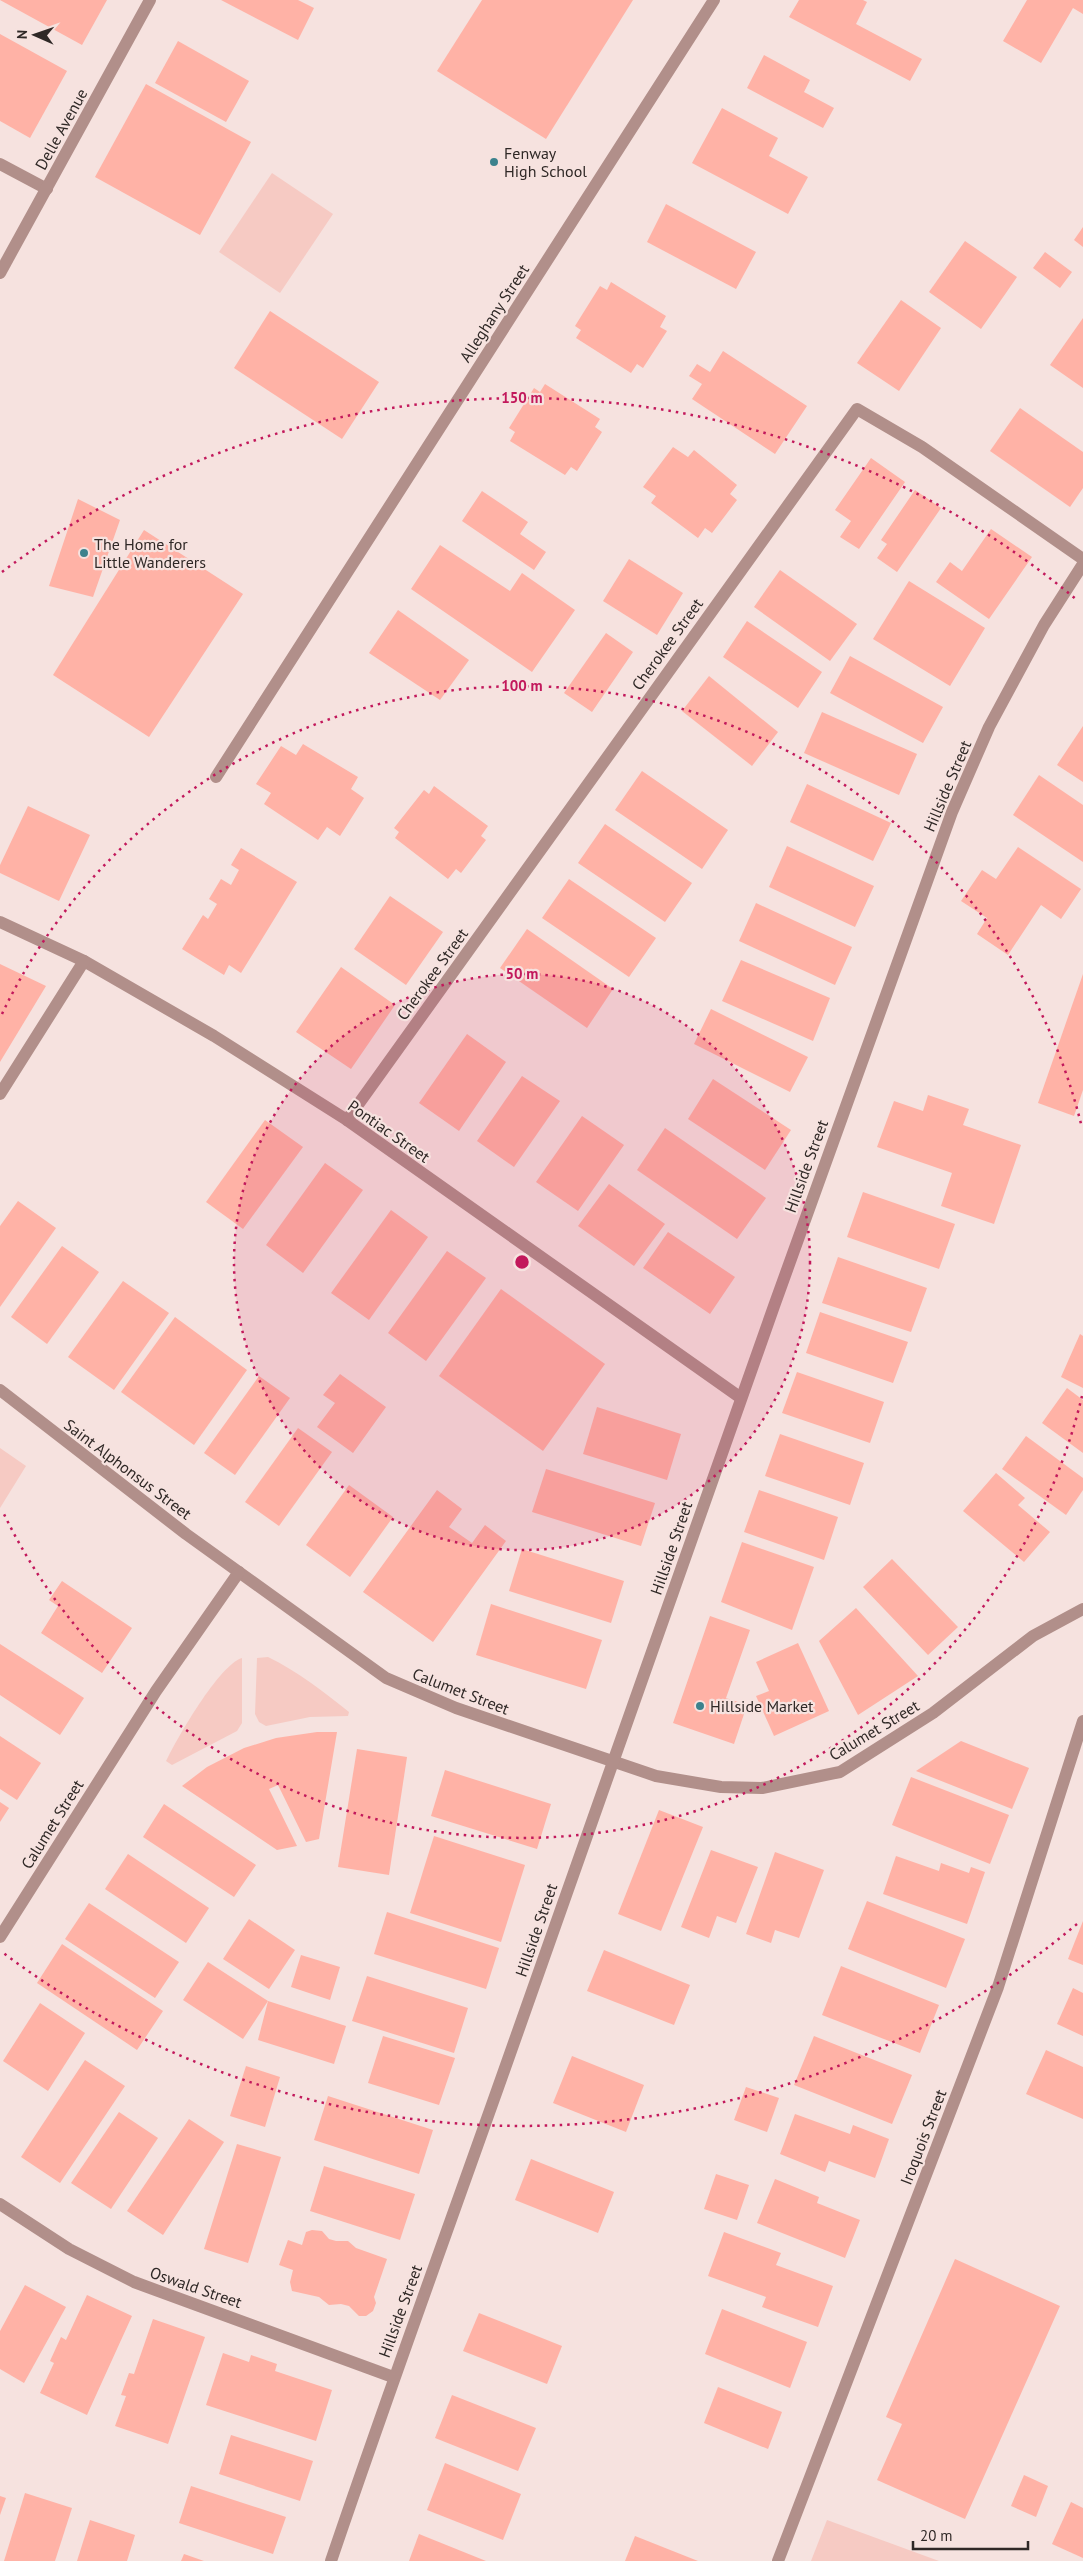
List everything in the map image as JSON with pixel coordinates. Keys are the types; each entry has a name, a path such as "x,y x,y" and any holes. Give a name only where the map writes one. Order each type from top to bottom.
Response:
{"street":[{"name":"Delle Avenue","path":"0,273 48,189 150,0"},
{"name":"Alleghany Street","path":"216,777 714,0"},
{"path":"0,164 48,189"},
{"name":"Cherokee Street","path":"347,1120 857,409 922,447 1083,559"},
{"name":"Hillside Street","path":"331,2561 394,2377 741,1398 952,812 989,727 1044,624 1083,564"},
{"name":"Pontiac Street","path":"0,922 84,962 214,1036 347,1120 741,1398"},
{"path":"0,1094 84,962"},
{"name":"Saint Alphonsus Street","path":"0,1390 238,1572"},
{"name":"Calumet Street","path":"0,1937 156,1691 238,1572 386,1678 428,1698 612,1762 677,1780 740,1788 787,1784 840,1772 933,1713 1033,1636 1083,1609"},
{"name":"Iroquois Street","path":"778,2561 998,1987 1083,1721"},
{"name":"Oswald Street","path":"0,2204 69,2249 134,2282 394,2377"}],"shaded area":[{"path":"272,173 333,214 280,293 219,252"},
{"path":"0,1448 26,1466 0,1508"},
{"path":"268,1657 300,1675 349,1712 348,1716 310,1717 266,1726 259,1722 255,1714 257,1658"},
{"path":"242,1658 242,1723 237,1731 172,1765 166,1761 199,1704 222,1674 233,1663"},
{"path":"827,2520 939,2561 811,2561"}],"building":[{"path":"0,0 107,0 82,45"},
{"path":"221,0 298,0 314,8 298,40"},
{"name":"Fenway High School","path":"482,0 633,0 546,139 437,71"},
{"path":"799,0 863,0 867,2 856,24 922,59 910,81 789,17"},
{"path":"1027,0 1083,0 1083,14 1073,8 1041,63 1003,41"},
{"path":"0,34 67,71 30,138 0,121"},
{"path":"178,41 249,81 226,122 155,83"},
{"path":"764,55 810,80 804,92 834,108 823,128 747,88"},
{"path":"146,84 251,142 200,235 95,177"},
{"path":"722,108 778,138 769,156 808,177 788,214 692,163"},
{"path":"666,204 756,252 736,289 647,242"},
{"path":"1083,227 1083,247 1074,240"},
{"path":"965,241 1017,277 981,329 929,292"},
{"path":"1045,252 1072,272 1060,288 1033,268"},
{"path":"611,282 666,316 660,327 667,331 643,368 637,364 631,373 576,338 581,330 575,326 600,286 607,290"},
{"path":"901,300 941,328 899,391 857,363"},
{"path":"270,311 379,382 342,439 234,368"},
{"path":"1083,318 1083,388 1050,365"},
{"path":"723,351 807,406 775,454 692,399 702,384 689,376 697,364 710,372"},
{"path":"545,384 600,419 595,427 602,432 577,471 571,467 565,475 510,441 515,432 509,428 534,388 540,392"},
{"path":"1020,408 1083,452 1083,488 1070,507 990,451"},
{"path":"673,447 688,457 694,450 737,485 730,494 737,500 712,533 705,528 698,538 651,503 656,496 643,487"},
{"path":"871,458 905,482 859,549 840,537 851,521 835,510"},
{"path":"915,490 941,508 897,572 877,558 887,544 881,540"},
{"path":"482,491 528,522 520,534 546,552 534,570 462,521"},
{"name":"The Home for Little Wanderers","path":"78,499 120,520 93,597 49,586"},
{"path":"991,529 1032,557 989,619 936,582 950,562 962,571"},
{"path":"144,530 243,594 149,737 53,675"},
{"path":"440,545 510,591 522,573 575,610 532,672 411,589"},
{"path":"629,559 683,593 657,635 603,601"},
{"path":"780,570 857,624 830,661 754,607"},
{"path":"909,581 985,628 950,686 873,639"},
{"path":"398,610 469,660 440,700 369,653"},
{"path":"747,621 822,672 798,708 723,657"},
{"path":"606,633 633,652 592,712 564,693"},
{"path":"850,656 943,707 923,743 830,693"},
{"path":"709,676 778,732 752,766 682,711"},
{"path":"822,712 917,754 899,795 804,753"},
{"path":"1083,726 1083,782 1057,765"},
{"path":"303,744 358,777 351,789 364,798 340,836 327,827 318,840 264,804 271,793 256,784 281,746 296,755"},
{"path":"642,771 728,830 702,869 615,810"},
{"path":"1039,775 1083,805 1083,862 1013,815"},
{"path":"807,784 891,823 873,861 790,822"},
{"path":"434,786 488,826 481,836 486,840 461,873 456,869 448,879 395,838 399,832 394,828 424,790 429,794"},
{"path":"28,806 90,835 59,901 0,873 0,865"},
{"path":"605,824 692,883 665,922 578,863"},
{"path":"787,846 874,886 855,927 769,887"},
{"path":"1018,847 1081,889 1061,919 1041,905 1008,955 977,934 987,918 961,901 982,870 996,879"},
{"path":"241,848 297,882 241,973 229,965 224,975 182,949 203,915 208,919 217,904 209,899 221,879 231,885 239,870 231,865"},
{"path":"569,879 656,938 629,977 542,918"},
{"path":"390,896 443,932 406,985 354,949"},
{"path":"756,903 852,947 835,985 739,941"},
{"path":"527,929 613,989 587,1028 500,968"},
{"path":"741,960 830,998 813,1041 722,1001"},
{"path":"0,964 46,986 0,1062"},
{"path":"341,967 395,1005 351,1069 296,1032"},
{"path":"1083,974 1083,1090 1074,1116 1038,1103"},
{"path":"711,1009 808,1057 790,1092 694,1044"},
{"path":"467,1034 506,1062 459,1131 419,1103"},
{"path":"522,1076 560,1101 514,1167 477,1141"},
{"path":"713,1079 791,1130 765,1170 688,1119"},
{"path":"928,1095 969,1109 963,1125 1021,1145 994,1224 941,1206 952,1173 877,1147 894,1101 923,1111"},
{"path":"582,1116 624,1145 578,1211 536,1182"},
{"path":"265,1120 303,1147 243,1229 206,1202"},
{"path":"665,1128 766,1198 737,1239 637,1170"},
{"path":"325,1163 363,1190 303,1273 266,1245"},
{"path":"609,1184 665,1224 634,1266 578,1226"},
{"path":"863,1192 955,1224 939,1269 847,1237"},
{"path":"18,1201 56,1228 0,1307 0,1226"},
{"path":"391,1210 428,1237 369,1320 331,1293"},
{"path":"668,1232 735,1277 710,1314 643,1268"},
{"path":"62,1246 99,1272 47,1344 11,1317"},
{"path":"447,1251 486,1278 426,1361 388,1333"},
{"path":"838,1257 927,1288 911,1332 822,1303"},
{"path":"123,1281 169,1313 114,1390 68,1357"},
{"path":"501,1289 605,1364 543,1451 439,1376"},
{"path":"820,1312 908,1342 893,1383 806,1353"},
{"path":"175,1317 247,1370 194,1445 121,1392"},
{"path":"1080,1334 1083,1336 1083,1388 1061,1377"},
{"path":"797,1372 884,1402 870,1443 782,1413"},
{"path":"340,1374 386,1407 353,1453 317,1427 335,1403 323,1395"},
{"path":"259,1376 290,1398 235,1475 204,1453"},
{"path":"1067,1388 1083,1400 1083,1453 1042,1423"},
{"path":"597,1407 681,1434 667,1480 583,1454"},
{"path":"298,1428 332,1452 279,1526 245,1502"},
{"path":"780,1434 864,1463 850,1505 765,1476"},
{"path":"1026,1436 1083,1478 1083,1490 1066,1515 1002,1469"},
{"path":"546,1469 655,1503 641,1546 532,1512"},
{"path":"996,1473 1025,1498 1018,1505 1050,1532 1024,1562 963,1511"},
{"path":"349,1485 393,1517 350,1577 306,1545"},
{"path":"437,1490 462,1509 449,1527 472,1543 485,1525 506,1541 433,1642 363,1592"},
{"path":"759,1490 838,1517 824,1560 744,1532"},
{"path":"742,1542 814,1567 792,1630 721,1602"},
{"path":"522,1549 624,1581 611,1623 509,1591"},
{"path":"892,1559 958,1627 928,1655 863,1587"},
{"path":"62,1581 132,1628 102,1673 41,1633 58,1606 49,1600"},
{"path":"491,1604 602,1640 586,1689 476,1655"},
{"path":"856,1608 918,1676 858,1715 819,1641"},
{"path":"710,1616 750,1630 726,1698 747,1705 734,1744 673,1723"},
{"path":"798,1643 829,1711 774,1736 756,1696 769,1691 756,1662"},
{"path":"0,1644 84,1698 60,1735 0,1695"},
{"path":"317,1732 337,1732 319,1839 306,1842 278,1785 269,1789 297,1846 277,1850 182,1786 207,1767 244,1748 276,1738"},
{"path":"0,1736 41,1763 17,1800 0,1789"},
{"path":"961,1741 1029,1768 1012,1809 916,1771"},
{"path":"357,1749 407,1757 389,1875 338,1867"},
{"path":"445,1770 551,1804 537,1849 431,1816"},
{"path":"911,1777 1009,1815 990,1864 892,1825"},
{"path":"0,1802 9,1808 0,1822"},
{"path":"164,1804 256,1865 234,1897 143,1837"},
{"path":"659,1810 703,1827 661,1931 618,1914"},
{"path":"434,1836 525,1865 501,1942 410,1913"},
{"path":"711,1850 758,1867 736,1923 717,1916 709,1938 681,1927"},
{"path":"775,1852 824,1870 799,1938 775,1930 771,1943 746,1934"},
{"path":"128,1854 209,1908 186,1943 105,1889"},
{"path":"896,1856 939,1871 941,1863 969,1873 971,1867 985,1872 967,1924 883,1894"},
{"path":"867,1901 965,1939 946,1988 848,1949"},
{"path":"89,1903 179,1962 155,1998 65,1939"},
{"path":"387,1912 499,1948 486,1989 374,1954"},
{"path":"249,1919 295,1950 269,1989 223,1959"},
{"path":"1083,1921 1083,1965 1068,1959"},
{"path":"62,1944 163,2011 137,2050 37,1983"},
{"path":"604,1950 690,1985 674,2025 587,1991"},
{"path":"301,1955 340,1967 330,2000 291,1987"},
{"path":"208,1962 268,2001 243,2039 183,2000"},
{"path":"841,1966 939,2005 920,2053 822,2015"},
{"path":"367,1976 468,2008 454,2053 352,2021"},
{"path":"1073,1988 1083,1993 1083,2036 1057,2024"},
{"path":"268,2001 346,2026 334,2064 258,2040"},
{"path":"40,2003 85,2033 48,2091 3,2061"},
{"path":"383,2036 455,2058 439,2105 368,2083"},
{"path":"814,2036 912,2075 892,2124 794,2085"},
{"path":"1046,2050 1083,2067 1083,2119 1026,2094"},
{"path":"572,2056 644,2085 626,2132 553,2103"},
{"path":"85,2060 125,2086 60,2183 21,2157"},
{"path":"246,2066 280,2077 265,2127 230,2116"},
{"path":"746,2087 779,2098 767,2132 734,2120"},
{"path":"328,2096 433,2130 419,2174 314,2140"},
{"path":"119,2112 158,2138 111,2209 71,2183"},
{"path":"795,2114 850,2134 853,2125 889,2139 875,2178 829,2161 825,2172 780,2154"},
{"path":"189,2119 224,2142 163,2235 127,2211"},
{"path":"237,2144 281,2157 248,2263 204,2249"},
{"path":"531,2159 614,2192 598,2233 515,2200"},
{"path":"324,2166 415,2194 400,2240 310,2211"},
{"path":"716,2174 749,2185 737,2220 704,2209"},
{"path":"775,2179 819,2197 817,2203 860,2220 845,2258 757,2223"},
{"path":"312,2230 322,2231 329,2239 348,2241 356,2248 387,2259 374,2297 376,2303 373,2311 366,2316 359,2316 349,2306 341,2304 329,2305 319,2297 292,2291 290,2282 293,2270 279,2265 288,2240 302,2245 306,2232"},
{"path":"724,2232 781,2253 776,2265 833,2286 818,2327 762,2307 766,2297 708,2276"},
{"path":"955,2259 1060,2306 965,2519 877,2480 902,2424 886,2417"},
{"path":"25,2285 66,2307 24,2383 0,2369 0,2331"},
{"path":"87,2295 132,2316 87,2415 40,2393 54,2363 50,2361 61,2337 66,2340"},
{"path":"722,2309 807,2342 790,2388 705,2354"},
{"path":"479,2313 562,2346 547,2384 463,2351"},
{"path":"153,2319 205,2337 168,2444 115,2426 126,2396 121,2395 129,2373 134,2374"},
{"path":"223,2353 249,2362 251,2355 277,2364 275,2371 332,2390 316,2441 206,2405"},
{"path":"718,2387 782,2412 768,2449 704,2423"},
{"path":"452,2395 536,2428 518,2471 435,2438"},
{"path":"231,2435 313,2461 300,2501 219,2474"},
{"path":"445,2463 521,2494 503,2540 427,2510"},
{"path":"1024,2475 1048,2486 1036,2517 1011,2506"},
{"path":"191,2486 286,2517 273,2554 179,2523"},
{"path":"25,2493 72,2508 55,2561 4,2561"},
{"path":"0,2496 6,2498 0,2515"},
{"path":"1071,2502 1083,2508 1083,2558 1052,2544"},
{"path":"90,2520 135,2535 127,2561 77,2561"},
{"path":"419,2534 486,2561 409,2561"},
{"path":"635,2536 698,2561 625,2561"},
{"path":"184,2554 204,2561 181,2561"}],"place":[{"name":"Fenway High School","path":"494,162"},
{"name":"The Home for Little Wanderers","path":"84,553"},
{"name":"Hillside Market","path":"700,1706"}]}
